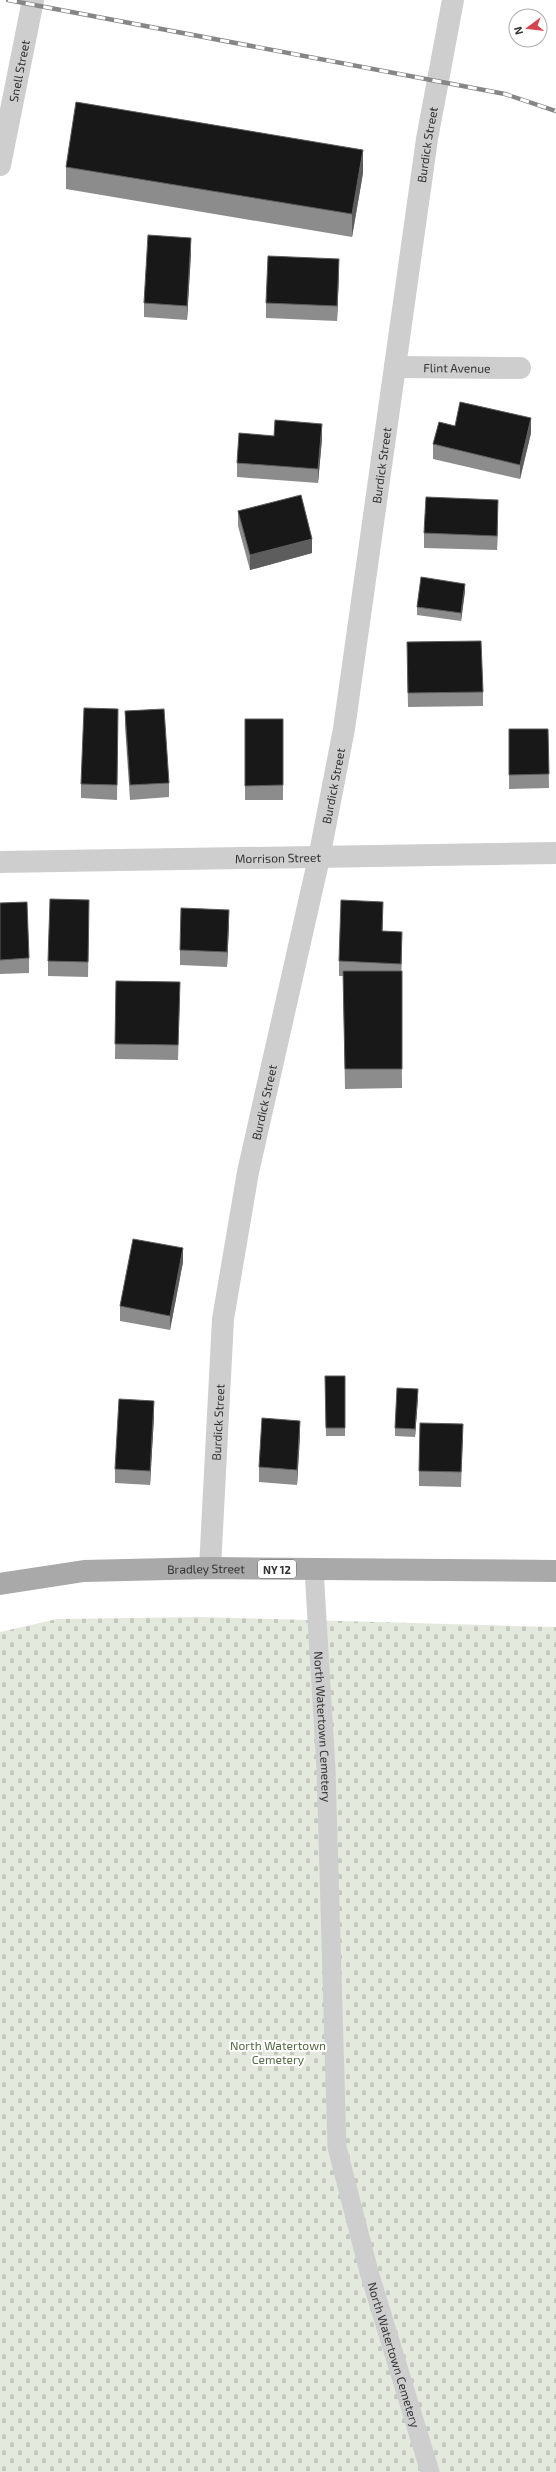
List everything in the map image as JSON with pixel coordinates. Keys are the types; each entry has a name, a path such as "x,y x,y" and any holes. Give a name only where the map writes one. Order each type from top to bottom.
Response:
{"main road":[{"name":"Bradley Street","path":"0,1584 84,1571 210,1568 556,1571"}],"street":[{"name":"Snell Street","path":"0,165 7,97 33,0"},
{"name":"Burdick Street","path":"210,1568 223,1319 248,1172 319,858 344,729 427,139 453,0"},
{"name":"Flint Avenue","path":"395,367 520,368"},
{"name":"Morrison Street","path":"0,862 556,853"}],"lane":[{"name":"North Watertown Cemetery","path":"314,1569 326,1769 337,2147 369,2272 430,2472"}],"green space":[{"name":"North Watertown Cemetery","path":"201,1617 556,1627 556,2472 0,2472 0,1632 57,1619"}],"building":[{"path":"76,102 363,150 352,214 66,167"},
{"path":"148,235 191,238 187,306 144,303"},
{"path":"268,256 339,259 337,306 266,303"},
{"path":"460,402 531,418 520,465 433,444 439,422 455,426"},
{"path":"275,420 322,424 318,469 237,463 239,433 274,436"},
{"path":"301,495 312,539 250,555 238,511"},
{"path":"426,497 498,500 497,536 424,533"},
{"path":"421,577 465,584 461,613 417,607"},
{"path":"481,641 483,692 408,693 407,642"},
{"path":"84,708 118,709 117,785 81,784"},
{"path":"164,709 169,783 130,785 125,711"},
{"path":"245,719 283,719 283,785 245,786"},
{"path":"509,729 548,729 549,774 509,775"},
{"path":"50,899 89,900 88,962 48,961"},
{"path":"341,900 383,902 382,931 402,932 401,964 339,961"},
{"path":"27,902 29,958 0,960 0,903"},
{"path":"181,908 229,910 227,952 180,950"},
{"path":"343,971 402,971 402,1069 345,1069"},
{"path":"116,981 180,982 178,1045 115,1044"},
{"path":"133,1239 183,1248 170,1316 120,1306"},
{"path":"325,1376 345,1376 345,1428 326,1428"},
{"path":"397,1388 418,1389 415,1429 395,1428"},
{"path":"119,1399 154,1401 150,1471 115,1469"},
{"path":"262,1418 300,1421 297,1470 259,1467"},
{"path":"420,1423 463,1424 461,1472 419,1471"}],"railway":[{"path":"8,0 505,94 556,111"}]}
